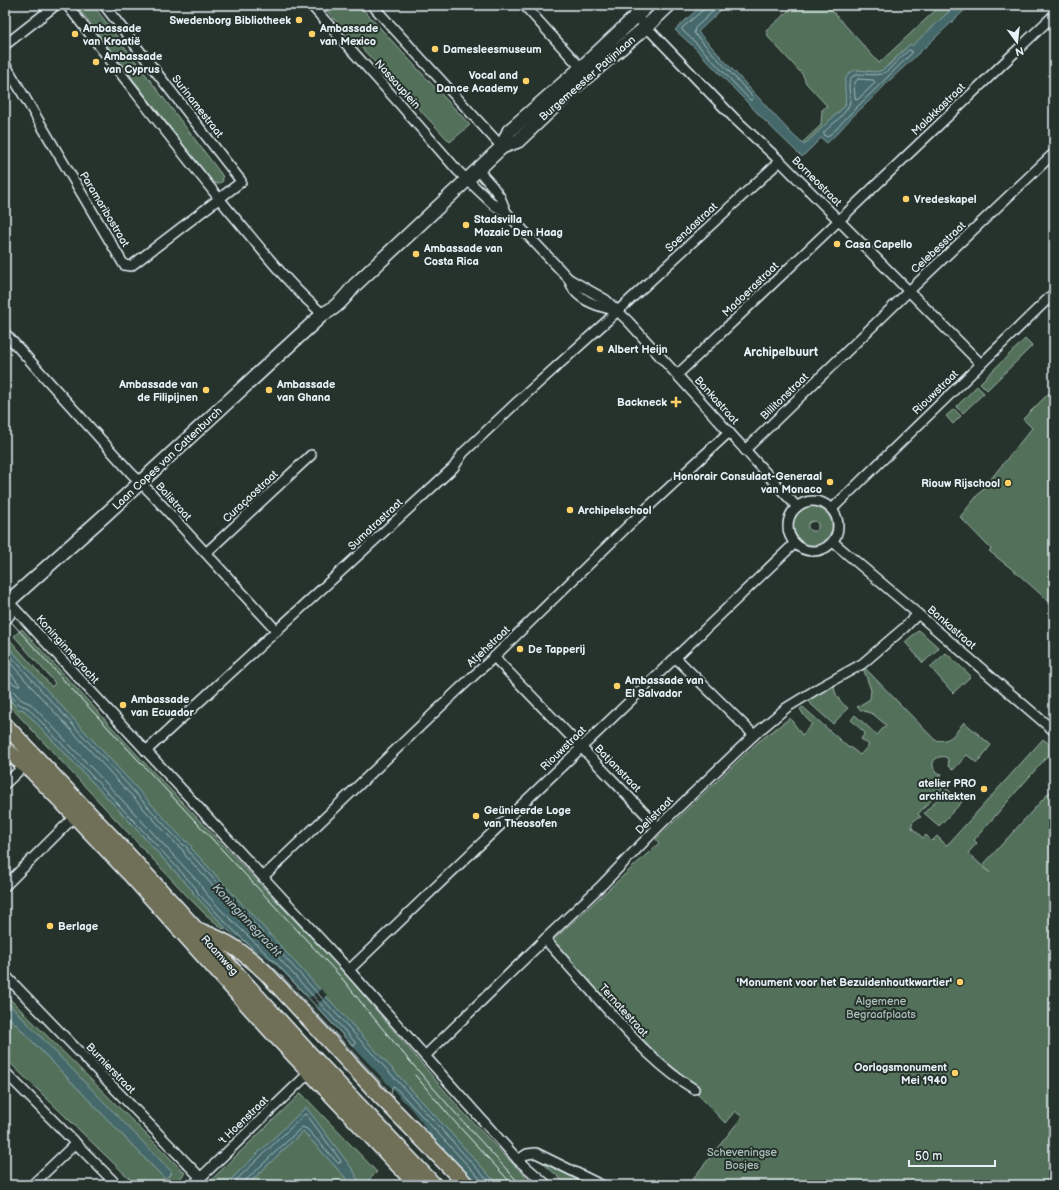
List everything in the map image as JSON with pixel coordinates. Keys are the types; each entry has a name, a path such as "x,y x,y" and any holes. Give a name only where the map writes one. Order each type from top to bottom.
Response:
{"main road":[{"name":"Burgemeester Patijnlaan","path":"502,147 509,131 581,68 648,5"},
{"name":"Burgemeester Patijnlaan","path":"467,179 502,147 518,141 578,84 670,5"},
{"name":"Laan Copes van Cattenburch","path":"6,600 141,482 323,314 326,304 336,296 355,285 467,179"},
{"path":"5,618 8,614 6,600"},
{"name":"Raamweg","path":"5,725 118,844 307,1051 434,1185"},
{"name":"Raamweg","path":"5,749 25,765 75,816 310,1072 417,1185"},
{"path":"196,929 228,943 245,954 261,968 379,1095 467,1185"}],"street":[{"path":"5,44 56,5"},
{"path":"67,5 272,263 312,305 323,314"},
{"name":"Surinamestraat","path":"104,5 240,181 220,199"},
{"name":"Nassauplein","path":"311,5 467,179"},
{"path":"372,5 502,147"},
{"path":"524,5 581,68"},
{"name":"Malakkastraat","path":"838,220 1054,15"},
{"name":"Borneostraat","path":"636,16 735,119 780,161 908,292 981,364"},
{"name":"Paramaribostraat","path":"5,64 124,265 131,266 220,199"},
{"name":"Celebesstraat","path":"908,292 1054,153"},
{"name":"Soendastraat","path":"617,311 780,161"},
{"name":"Bankastraat","path":"477,170 500,197 506,212"},
{"name":"Bankastraat","path":"467,179 495,206 506,212 568,278 606,300 628,321 797,507"},
{"name":"Madoerastraat","path":"677,375 838,220"},
{"name":"Billitonstraat","path":"745,450 908,292"},
{"name":"Riouwstraat","path":"832,509 1054,293"},
{"name":"Sumatrastraat","path":"146,751 454,467 463,453 617,311"},
{"name":"Balistraat","path":"5,333 131,473 141,482 277,631"},
{"name":"Atjehstraat","path":"263,876 494,657 631,523 729,432"},
{"name":"Curaçaostraat","path":"206,553 311,455"},
{"path":"815,501 825,503 832,509 837,517 838,527 832,542 824,549 814,552 803,550 794,544 789,535 788,525 790,515 797,507 805,502 815,501"},
{"name":"Bankastraat","path":"832,542 1054,731"},
{"name":"Riouwstraat","path":"349,970 794,544"},
{"name":"Koninginnegracht","path":"6,600 349,970 518,1160 547,1185"},
{"name":"Delistraat","path":"425,1056 544,939 602,885 658,827 754,734 786,708 862,664 918,614"},
{"name":"Batjanstraat","path":"494,657 658,827"},
{"path":"675,657 754,734"},
{"path":"5,784 25,765"},
{"path":"5,886 75,816"},
{"name":"Ternatestraat","path":"544,939 641,1047 661,1066 694,1089"},
{"name":"Burnierstraat","path":"5,975 201,1178"},
{"path":"5,1072 117,1185"},
{"name":"'t Hoenstraat","path":"193,1185 310,1072"},
{"path":"32,1185 76,1143"},
{"path":"518,1160 527,1154 536,1153 601,1185"}],"green space":[{"path":"76,5 93,5 222,175 223,181 218,184 212,182"},
{"path":"321,5 359,5 470,125 450,142"},
{"path":"795,5 827,5 879,63 941,5 956,5 912,47 910,44 883,70 877,72 857,70 845,85 845,106 804,145 802,143 821,125 822,110 827,106 806,83 803,75 769,38 766,31"},
{"path":"1025,339 1032,346 987,390 980,383"},
{"path":"977,386 984,393 963,413 956,407"},
{"path":"1054,388 1054,606 989,551 991,549 960,517 1032,428 1023,419"},
{"path":"954,409 961,416 953,424 946,416"},
{"path":"811,506 816,507 828,514 832,522 832,527 830,534 824,541 812,545 799,539 793,524 795,517 801,510","holes":["815,521 818,524 816,531 811,531 808,528 808,524 810,522"]},
{"path":"22,629 142,760 342,970 462,1111 512,1163 536,1185 498,1185 5,643 10,640 52,687 55,683 14,636"},
{"path":"919,630 939,648 923,663 905,642"},
{"path":"946,653 971,676 953,693 930,667"},
{"name":"Algemene Begraafplaats","path":"862,665 935,740 940,741 949,739 964,722 991,745 977,763 967,755 953,770 949,766 946,757 937,758 934,760 933,767 942,774 938,779 945,786 918,814 921,817 912,823 912,828 923,838 926,835 932,841 937,836 946,845 949,843 1043,739 1054,748 974,840 977,843 968,853 990,873 983,865 1054,787 1054,1185 688,1185 742,1117 735,1111 725,1123 694,1090 679,1080 549,944 659,843 656,839 758,742 790,718 802,735 812,724 800,709 803,707 849,748 850,747 860,755 869,745 861,739 865,733 851,720 855,715 877,735 886,725 873,714 857,707 870,699 871,690"},
{"path":"835,679 835,692 841,702 848,708 833,724 804,698"},
{"path":"5,695 19,710 22,709 25,711 117,808 225,927 223,929 189,898 5,701"},
{"path":"947,789 962,802 939,826 924,813"},
{"path":"5,994 185,1173 175,1185 136,1185 5,1058 5,1013 165,1179 172,1173 5,1000"},
{"path":"301,1093 377,1172 364,1185 361,1185 362,1184 355,1176 353,1170 306,1108 225,1185 206,1185"},
{"path":"303,1131 352,1185 247,1185"},
{"path":"543,1163 589,1185 567,1185"}],"water":[{"path":"702,5 726,5 698,32 791,133 804,145 845,106 845,81 849,74 857,70 876,72 883,70 910,44 912,46 956,5 970,5 889,81 827,143 821,138 802,157 694,47 675,30"},
{"path":"5,643 186,842 187,841 192,847 191,848 498,1185 462,1185 261,961 224,928 225,927 193,893 193,891 117,808 25,711 22,709 19,710 5,694"},
{"path":"5,1000 172,1172 165,1179 5,1013"},
{"path":"306,1107 353,1170 356,1175 355,1176 362,1184 361,1185 352,1185 303,1131 247,1185 225,1185"}],"pier":[{"path":"229,931 269,959 306,996 311,997 321,989 327,995 318,1004 318,1009 412,1110 423,1124 431,1139 470,1181 476,1185 459,1185 408,1114 279,976"}],"tram line":[{"path":"5,615 68,685 341,977 429,1083 521,1185"},
{"path":"415,1075 453,1120 513,1185"}],"place":[{"name":"Swedenborg Bibliotheek","path":"299,20"},
{"name":"Ambassade van Kroatië","path":"75,34"},
{"name":"Ambassade van Mexico","path":"312,34"},
{"name":"Damesleesmuseum","path":"435,49"},
{"name":"Ambassade van Cyprus","path":"96,62"},
{"name":"Vocal and Dance Academy","path":"526,81"},
{"name":"Vredeskapel","path":"906,199"},
{"name":"Stadsvilla Mozaic Den Haag","path":"466,225"},
{"name":"Casa Capello","path":"837,244"},
{"name":"Ambassade van Costa Rica","path":"416,254"},
{"name":"Albert Heijn","path":"600,349"},
{"name":"Ambassade van de Filipijnen","path":"206,390"},
{"name":"Ambassade van Ghana","path":"269,390"},
{"name":"Backneck","path":"676,402"},
{"name":"Honorair Consulaat-Generaal van Monaco","path":"830,482"},
{"name":"Riouw Rijschool","path":"1008,483"},
{"name":"Archipelschool","path":"570,510"},
{"name":"De Tapperij","path":"520,649"},
{"name":"Ambassade van El Salvador","path":"617,686"},
{"name":"Ambassade van Ecuador","path":"123,705"},
{"name":"atelier PRO architekten","path":"984,789"},
{"name":"Geünieerde Loge van Theosofen","path":"476,816"},
{"name":"Berlage","path":"50,926"},
{"name":"'Monument voor het Bezuidenhoutkwartier'","path":"960,982"},
{"name":"Oorlogsmonument Mei 1940","path":"955,1073"}],"district":[{"name":"Archipelbuurt","path":"781,352"}],"park label":[{"name":"Scheveningse Bosjes","path":"742,1158"}]}
